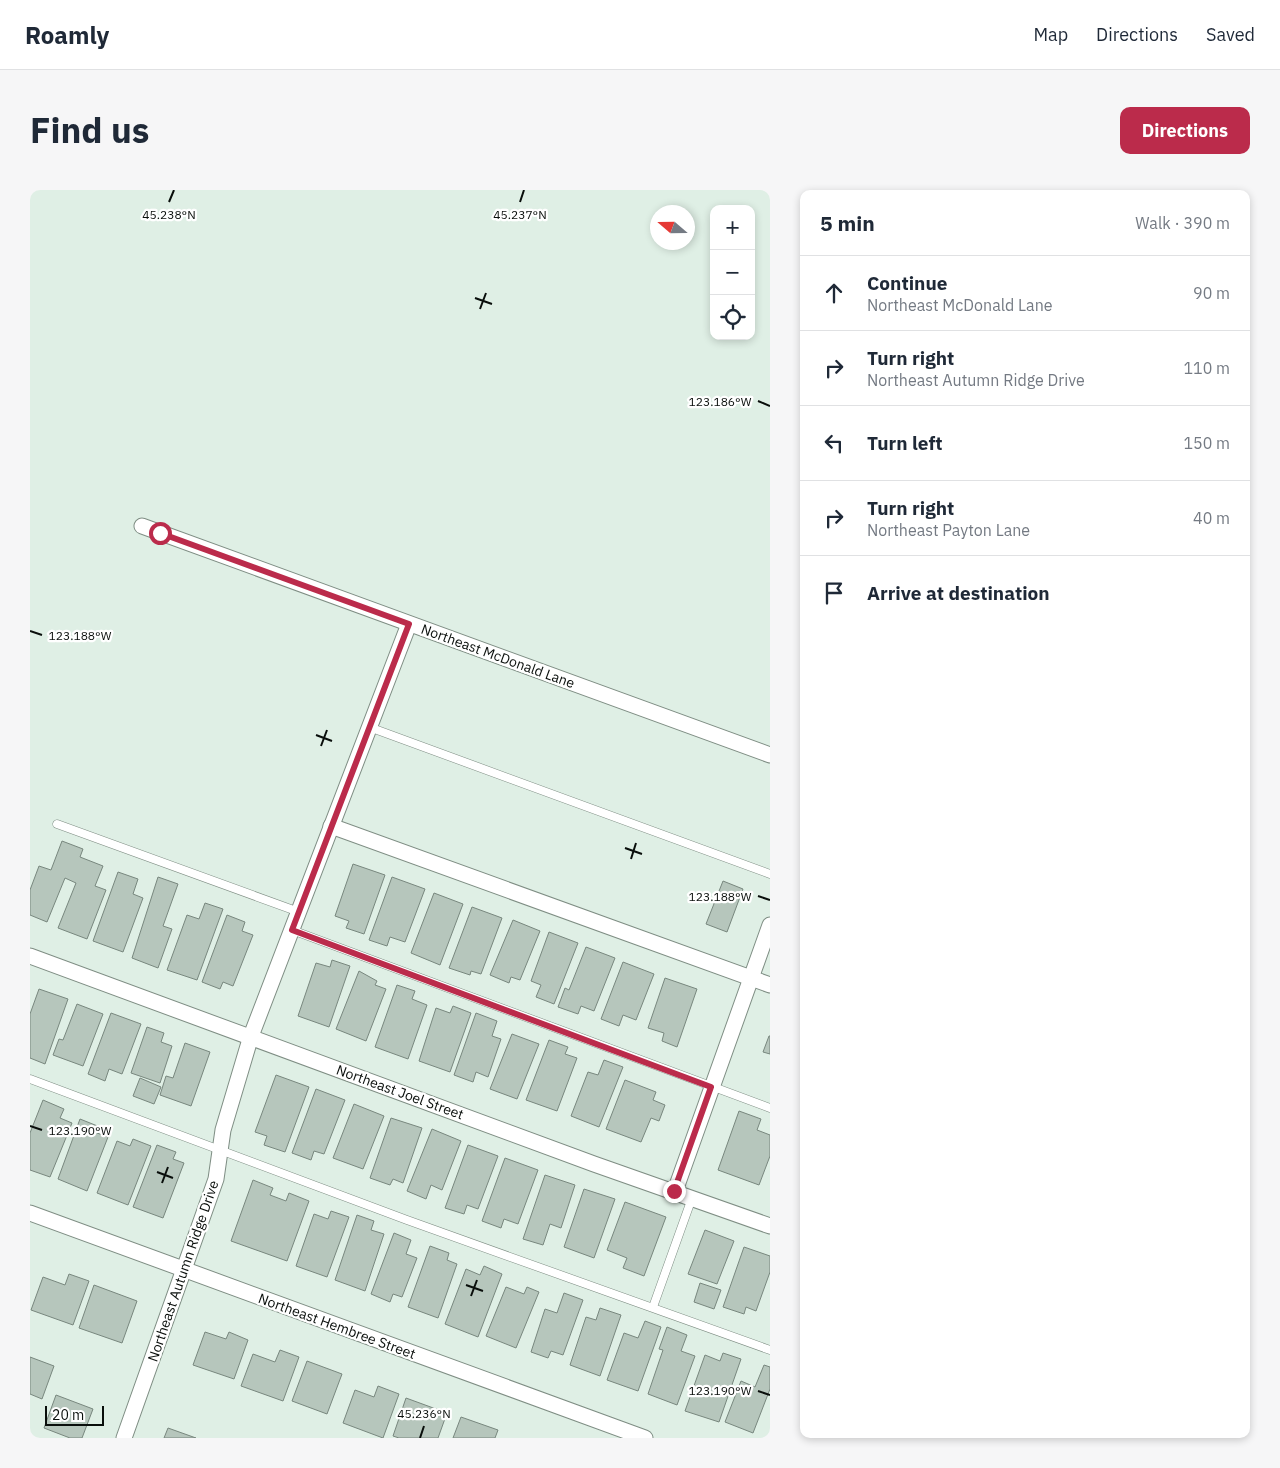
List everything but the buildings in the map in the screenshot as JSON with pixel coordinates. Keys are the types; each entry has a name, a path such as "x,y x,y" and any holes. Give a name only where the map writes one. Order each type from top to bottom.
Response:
{"street":[{"name":"Northeast McDonald Lane","path":"142,526 770,755"},
{"name":"Northeast Autumn Ridge Drive","path":"124,1438 216,1179 223,1130 251,1036 409,624"},
{"path":"331,826 770,985"},
{"path":"674,1191 770,924"},
{"name":"Northeast Joel Street","path":"30,956 584,1160 770,1226"},
{"name":"Northeast Hembree Street","path":"30,1213 645,1438"}],"lane":[{"path":"369,727 770,874"},
{"path":"57,824 299,912"},
{"path":"292,930 770,1108"},
{"path":"30,1079 408,1220 653,1306 770,1350"},
{"path":"653,1306 692,1197"}],"route":[{"path":"160,533 409,624 292,930 711,1087 674,1191"}]}
